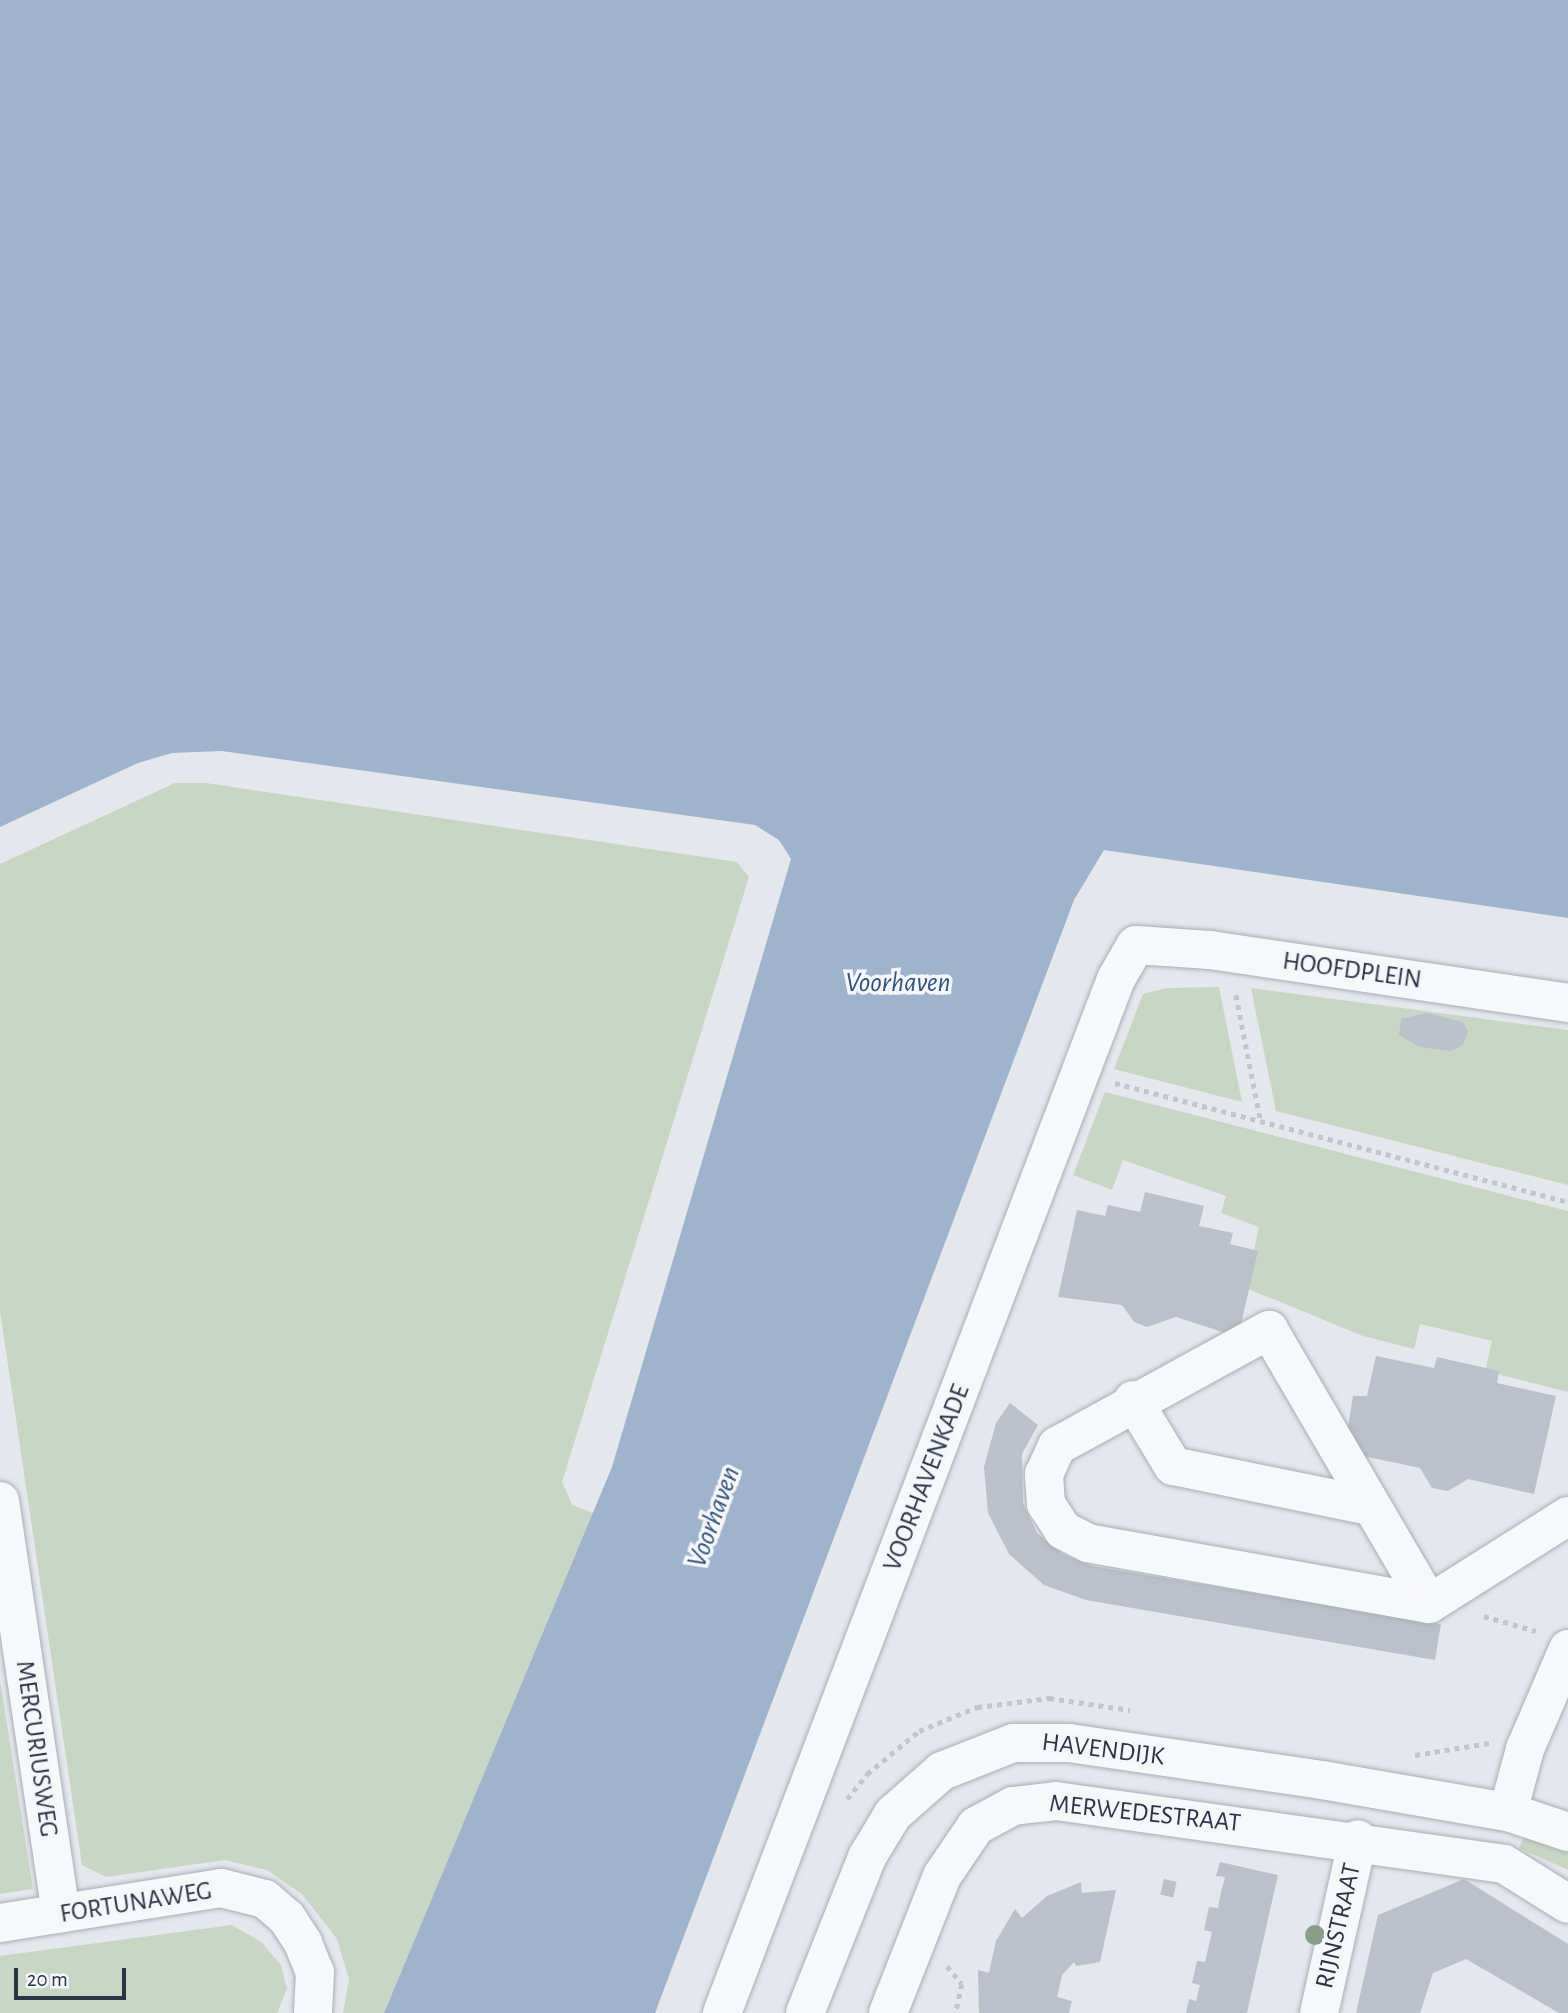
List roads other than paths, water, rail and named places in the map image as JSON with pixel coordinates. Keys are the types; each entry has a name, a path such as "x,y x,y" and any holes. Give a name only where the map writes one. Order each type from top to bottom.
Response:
{"street":[{"name":"HOOFDPLEIN","path":"1136,944 1210,950 1568,1003"},
{"name":"VOORHAVENKADE","path":"722,2013 1116,979 1136,944"},
{"path":"1429,1604 1369,1506 1269,1329 1133,1400 1057,1446 1044,1474 1046,1504 1063,1530 1088,1544 1429,1604 1568,1516"},
{"path":"1133,1400 1173,1466 1369,1506"},
{"name":"MERCURIUSWEG","path":"0,1501 61,1914"},
{"path":"1508,1812 1556,1642"},
{"name":"HAVENDIJK","path":"805,2013 879,1834 924,1783 986,1751 1013,1743 1069,1743 1508,1812 1568,1812"},
{"name":"MERWEDESTRAAT","path":"888,2013 942,1876 976,1826 1013,1806 1055,1801 1358,1839"},
{"name":"HAVENDIJK","path":"1508,1812 1568,1832"},
{"path":"1358,1839 1504,1864 1568,1904"},
{"name":"RIJNSTRAAT","path":"1319,2013 1358,1839"},
{"name":"FORTUNAWEG","path":"0,1923 221,1888 264,1899 287,1918 303,1943 315,1972 313,2013"}],"water":[{"name":"Voorhaven","path":"0,0 1568,0 1568,918 1104,850 1074,900 655,2013 384,2013 612,1467 791,859 779,840 755,825 222,751 172,753 138,763 0,827"}]}
